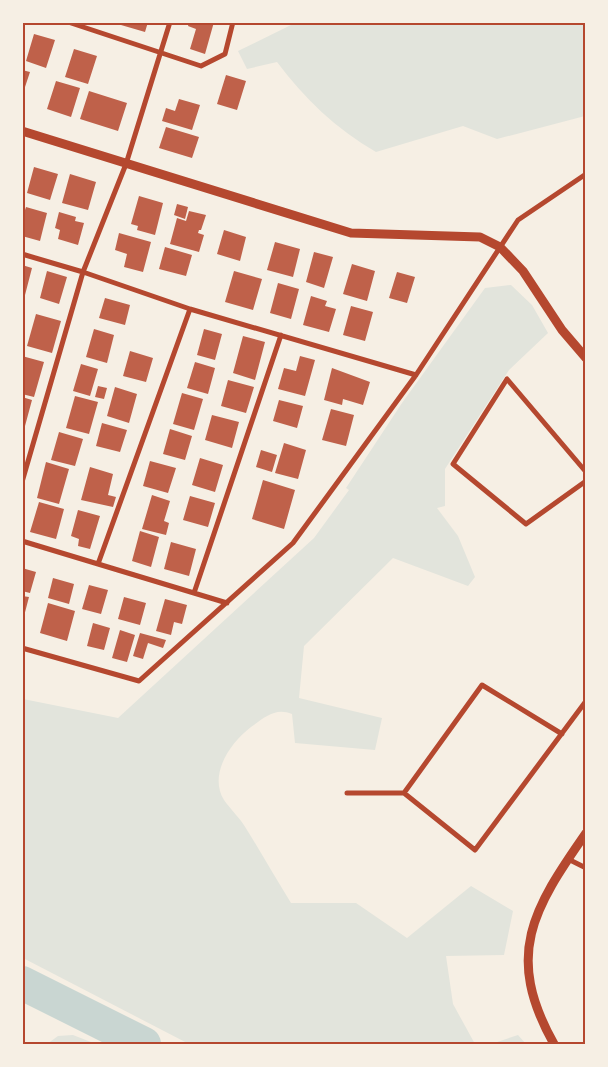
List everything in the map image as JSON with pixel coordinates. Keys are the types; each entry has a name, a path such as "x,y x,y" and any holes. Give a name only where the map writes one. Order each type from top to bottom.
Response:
{"street":[{"path":"68,22 201,66 224,54 233,22"},
{"path":"22,482 83,272 126,164 162,54 170,22"},
{"path":"22,131 351,233 480,236 500,247 523,271 562,330 586,358"},
{"path":"22,648 139,681 292,543 416,375 518,220 586,174"},
{"path":"22,254 83,272 190,309 416,375"},
{"path":"98,564 190,309"},
{"path":"194,593 281,336"},
{"path":"586,472 506,379 453,464 526,524 586,481"},
{"path":"22,541 227,603"},
{"path":"404,793 482,685 562,734"},
{"path":"347,793 404,793 475,850 586,701"},
{"path":"554,1044 543,1025 532,996 528,969 529,942 535,915 568,858 586,833"},
{"path":"568,858 586,868"}],"shaded area":[{"path":"295,23 585,23 585,116 497,139 463,126 376,152 334,123 298,88 277,62 247,69 238,51"},
{"path":"511,285 532,305 548,333 509,370 445,469 445,506 437,508 458,536 475,577 468,586 393,558 304,646 299,698 382,718 375,750 295,743 292,714 280,712 270,714 243,733 224,759 220,769 219,780 224,800 245,826 291,903 356,903 407,938 471,886 513,911 504,955 446,956 453,1004 475,1044 189,1044 23,958 23,699 118,718 314,538 349,490 346,488 402,403 485,288"},
{"path":"73,1035 96,1044 47,1044 58,1036"},
{"path":"518,1035 526,1044 491,1044"}],"building":[{"path":"122,22 148,22 145,32 121,25"},
{"path":"189,22 214,22 205,54 190,49 196,29 188,26"},
{"path":"34,34 55,40 46,68 26,61"},
{"path":"74,49 97,56 88,84 65,77"},
{"path":"22,70 30,72 23,93 22,93"},
{"path":"226,75 246,81 237,110 217,104"},
{"path":"56,81 80,88 71,117 47,109"},
{"path":"89,91 127,103 118,131 80,119"},
{"path":"179,99 200,105 192,130 162,121 166,108 175,111"},
{"path":"166,127 199,137 192,158 159,148"},
{"path":"34,167 58,174 50,200 27,193"},
{"path":"70,174 96,182 88,210 62,203"},
{"path":"139,196 163,203 155,235 137,230 138,226 131,224"},
{"path":"177,204 188,207 185,219 174,215"},
{"path":"26,207 47,213 40,241 22,236 22,219"},
{"path":"189,211 206,215 201,230 198,233 204,235 199,252 170,244 177,218 186,221"},
{"path":"59,212 76,217 75,221 84,223 78,245 58,239 60,230 55,228"},
{"path":"224,230 246,237 240,261 217,254"},
{"path":"119,233 151,242 143,272 124,267 127,254 115,250"},
{"path":"275,242 300,249 293,277 267,270"},
{"path":"165,247 192,255 186,276 159,269"},
{"path":"314,252 333,257 324,288 306,282"},
{"path":"352,264 375,271 367,301 343,294"},
{"path":"22,265 32,268 25,295 22,294"},
{"path":"47,271 67,277 59,304 40,298"},
{"path":"234,271 262,279 253,310 225,302"},
{"path":"397,272 415,277 407,303 389,298"},
{"path":"278,283 299,289 291,319 270,313"},
{"path":"311,296 327,301 325,306 336,309 329,332 303,325"},
{"path":"105,298 130,305 125,325 99,318"},
{"path":"351,306 373,312 365,341 343,335"},
{"path":"36,314 61,321 52,353 27,346"},
{"path":"94,329 114,335 107,363 86,357"},
{"path":"204,329 222,334 215,360 197,355"},
{"path":"243,336 265,342 255,380 233,373"},
{"path":"130,351 153,358 146,382 123,376"},
{"path":"22,356 44,362 34,397 22,394"},
{"path":"300,356 315,360 305,396 278,389 284,368 296,371"},
{"path":"195,362 215,368 208,394 187,388"},
{"path":"81,364 98,369 90,396 73,391"},
{"path":"332,368 370,382 363,405 343,399 342,405 324,400"},
{"path":"228,380 254,387 246,413 221,406"},
{"path":"98,386 107,388 104,399 95,397"},
{"path":"115,387 137,394 129,423 107,416"},
{"path":"182,393 203,399 194,430 173,424"},
{"path":"75,396 98,402 89,434 66,428"},
{"path":"22,397 32,400 25,426 22,425"},
{"path":"279,400 303,406 297,428 273,421"},
{"path":"331,409 354,415 346,446 322,440"},
{"path":"212,415 239,422 232,448 205,440"},
{"path":"102,423 127,430 120,452 96,446"},
{"path":"170,429 192,436 185,460 163,454"},
{"path":"59,432 83,439 75,466 51,460"},
{"path":"284,443 306,450 298,479 275,473"},
{"path":"261,450 277,455 272,472 256,467"},
{"path":"200,458 223,465 215,492 192,485"},
{"path":"150,461 176,468 168,493 143,486"},
{"path":"46,462 69,469 59,504 37,498"},
{"path":"90,467 113,474 108,495 116,497 113,507 81,500"},
{"path":"263,480 295,490 284,529 252,519"},
{"path":"152,495 170,501 164,521 169,523 166,535 142,529"},
{"path":"190,496 215,503 208,527 183,520"},
{"path":"39,502 64,509 56,539 30,532"},
{"path":"78,510 100,516 90,549 78,546 79,539 71,536"},
{"path":"140,531 159,537 151,567 132,561"},
{"path":"171,542 196,549 189,576 164,569"},
{"path":"22,568 36,572 30,593 22,591"},
{"path":"53,578 74,584 69,604 48,598"},
{"path":"89,585 108,590 101,614 82,609"},
{"path":"22,596 29,597 23,620 22,620"},
{"path":"124,597 146,603 140,625 118,619"},
{"path":"165,599 187,605 182,624 174,622 171,635 156,631"},
{"path":"48,603 75,611 67,641 40,633"},
{"path":"93,623 110,628 104,650 87,646"},
{"path":"120,630 135,635 127,662 112,658"},
{"path":"140,633 166,640 163,648 148,643 143,659 133,656"}],"waterway":[{"path":"22,983 144,1044"}]}
